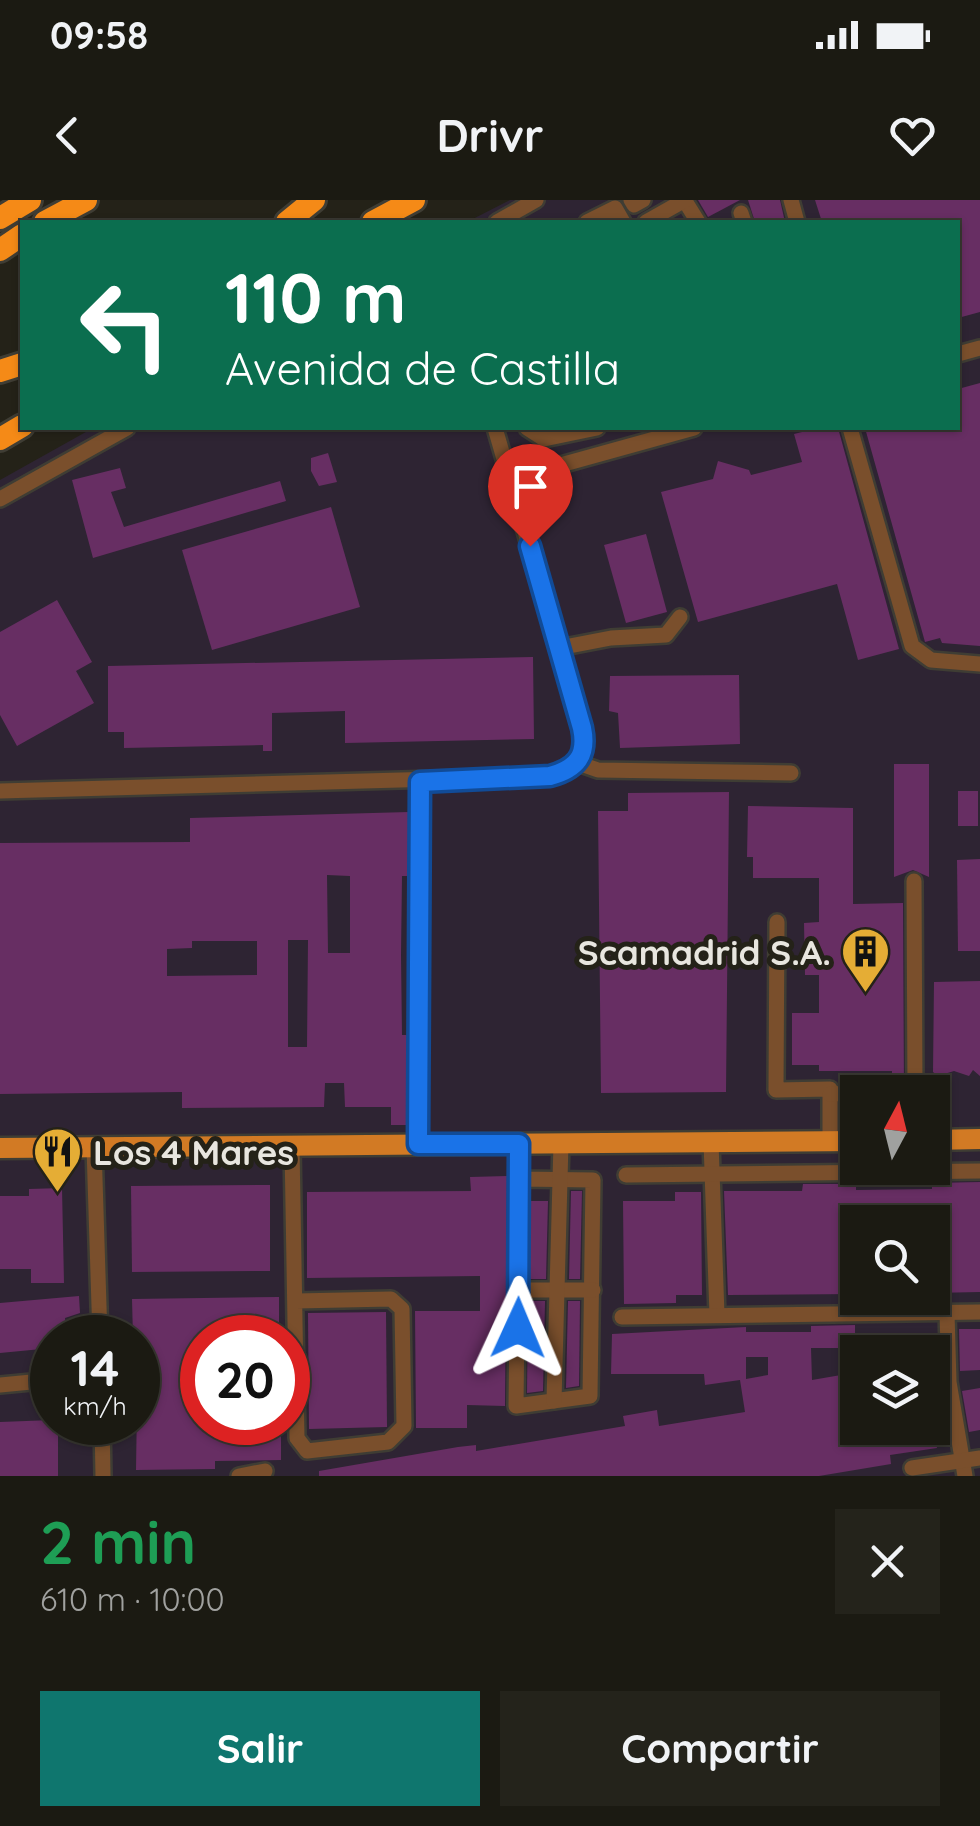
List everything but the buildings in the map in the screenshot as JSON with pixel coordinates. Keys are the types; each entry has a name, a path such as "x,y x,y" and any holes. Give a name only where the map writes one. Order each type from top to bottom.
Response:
{"highway":[{"path":"0,218 30,200"},
{"path":"49,220 86,200"},
{"path":"289,220 314,200"},
{"path":"377,220 414,200"}],"main road":[{"path":"950,1140 980,1139"},
{"path":"0,1148 840,1141"}],"street":[{"path":"501,220 536,200"},
{"path":"631,200 634,205 642,200"},
{"path":"650,220 685,201"},
{"path":"590,220 615,208 622,220"},
{"path":"0,499 123,430"},
{"path":"0,792 420,782 550,776 569,771 578,763 585,742 496,430"},
{"path":"530,430 544,439 587,430"},
{"path":"510,479 687,430"},
{"path":"851,430 912,646 930,660 980,664"},
{"path":"559,648 666,635 680,616"},
{"path":"578,763 598,770 791,773"},
{"path":"418,1144 420,782"},
{"path":"914,882 915,1075"},
{"path":"777,922 776,1090 830,1089 830,1141"},
{"path":"830,1094 840,1094"},
{"path":"711,1142 717,1316"},
{"path":"554,1401 561,1143"},
{"path":"519,1144 516,1406 590,1396 595,1190 592,1180 520,1180"},
{"path":"94,1147 99,1315"},
{"path":"292,1147 297,1438 306,1451 388,1442 404,1426 402,1309 392,1299 296,1302"},
{"path":"626,1175 980,1171"},
{"path":"518,1290 593,1290"},
{"path":"950,1312 980,1312"},
{"path":"622,1316 840,1314"},
{"path":"947,1315 949,1382 963,1468"},
{"path":"0,1385 30,1382"},
{"path":"102,1445 102,1476"},
{"path":"912,1468 963,1468 980,1458"},
{"path":"239,1476 265,1472"}],"shaded area":[{"path":"510,200 980,200 980,1476 0,1476 0,480 89,430 960,430 960,220 471,220"}],"place":[{"name":"Scamadrid S.A.","path":"866,994"},
{"name":"Los 4 Mares","path":"58,1194"}],"route":[{"path":"518,1328 519,1144 418,1144 420,782 550,776 569,771 578,763 585,742 582,728 530,546"}]}
